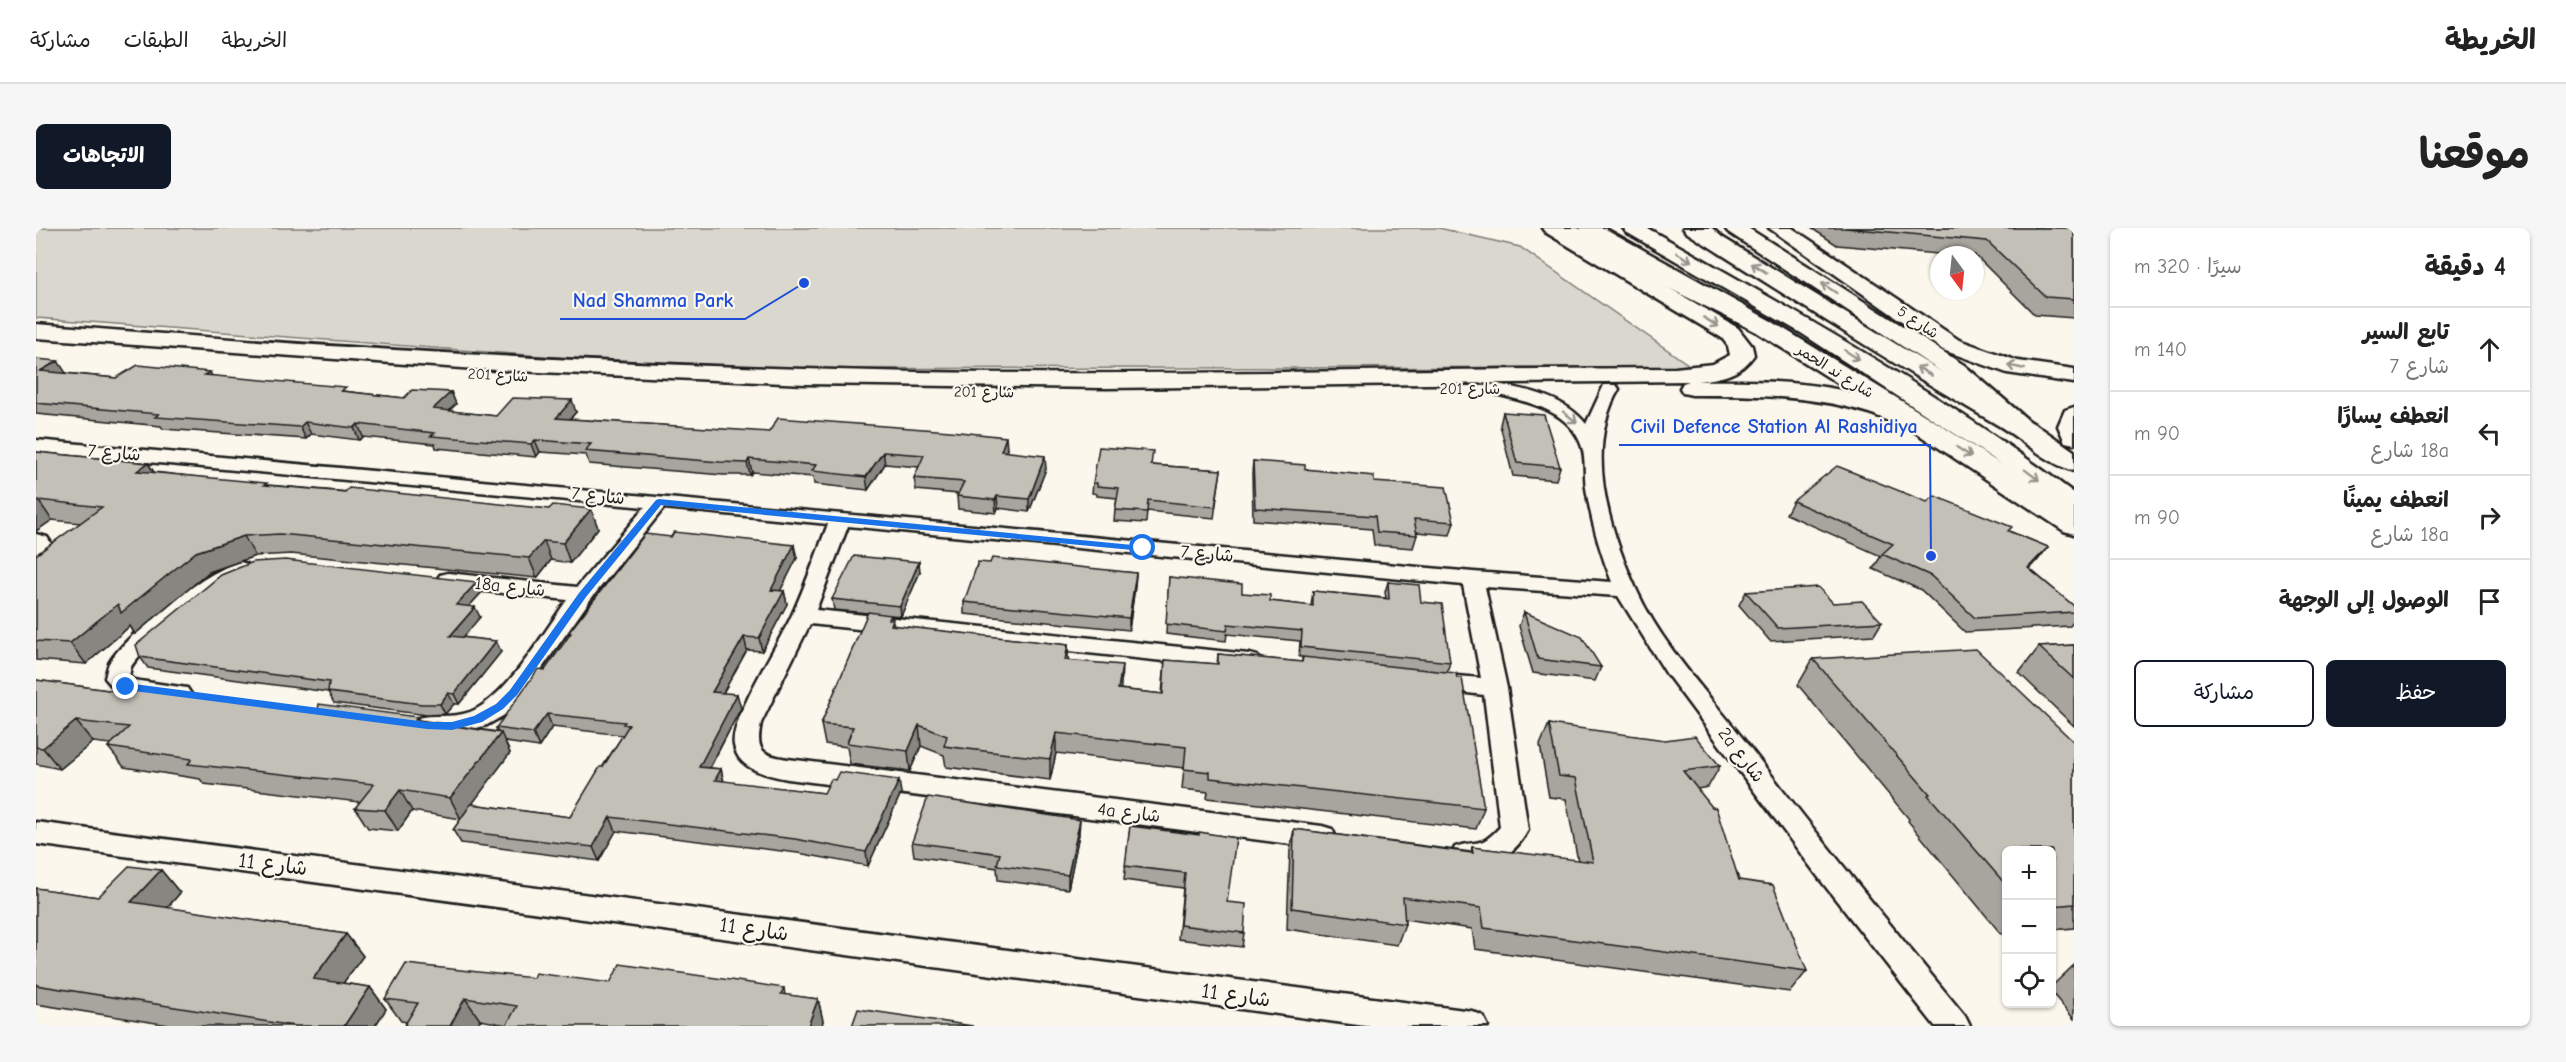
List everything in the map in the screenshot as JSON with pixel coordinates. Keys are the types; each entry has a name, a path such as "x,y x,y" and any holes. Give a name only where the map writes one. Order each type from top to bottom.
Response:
{"main road":[{"path":"1552,228 1730,333 1739,342 1743,351 1741,359 1733,365 1763,388"},
{"path":"1563,228 1763,326"},
{"name":"شارع ند الحمر","path":"1590,228 1763,326 1927,428 2074,525"},
{"path":"1633,228 1809,328 2002,452 2074,507"},
{"path":"1693,228 1708,234 1926,373 2029,432 2074,463"},
{"name":"شارع 5","path":"1779,228 1952,345 2016,368 2074,376"},
{"path":"1742,232 1955,370 2029,432"},
{"name":"شارع 201","path":"36,331 193,344 517,364 913,379 1185,380 1675,375 1707,372 1733,365"},
{"name":"شارع 201","path":"36,342 287,363 740,386 1093,393 1763,388 1818,391 1836,395 1876,406 1927,428"},
{"path":"2074,416 2071,429 2074,436"}],"street":[{"name":"2a شارع","path":"1497,389 1527,396 1565,413 1582,428 1593,451"},
{"name":"2a شارع","path":"1610,389 1596,417 1593,451 1602,516 1626,590 1674,668 1832,874 1954,1026"},
{"name":"شارع 7","path":"36,446 1473,579 1626,590"},
{"path":"404,723 452,726 478,719 500,707 582,595 659,502"},
{"name":"4a شارع","path":"840,519 803,616 749,723 743,740 749,755 765,765 1347,841"},
{"path":"36,540 40,541 47,552 36,568"},
{"path":"204,697 126,687 117,678 120,664 194,597 218,579 237,570 265,563"},
{"name":"18a شارع","path":"431,578 582,595"},
{"path":"1442,853 1474,856 1500,848 1514,830 1495,688 1473,579"},
{"path":"803,616 1272,665"},
{"path":"1413,679 1495,688"},
{"name":"شارع 11","path":"36,833 1472,1026"}],"shaded area":[{"path":"1439,228 1520,247 1692,367 713,369 36,318 36,229"}],"building":[{"path":"1845,228 2074,228 2074,299 2046,297 1987,241"},
{"path":"36,359 58,361 40,371 116,378 138,365 210,372 204,375 346,387 341,391 404,398 412,390 451,392 433,409 496,416 512,398 572,400 556,418 769,432 778,418 950,431 1006,437 1001,451 1045,456 1029,499 997,496 995,500 957,496 964,482 914,478 924,455 883,452 866,477 812,471 816,465 749,459 747,463 720,462 585,451 591,444 535,440 531,444 431,436 435,433 358,424 354,428 305,422 300,427 155,417 159,414 36,403"},
{"path":"1503,412 1544,415 1560,467 1517,463"},
{"path":"1099,447 1153,451 1151,465 1221,470 1215,507 1148,500 1147,512 1115,510 1119,488 1097,486 1097,483 1093,483"},
{"path":"36,452 148,463 137,471 267,483 264,485 345,492 349,488 549,509 553,505 591,509 563,543 544,541 529,558 280,534 244,536 196,552 121,613 118,604 70,643 36,641 36,555 102,507 38,500 36,502"},
{"path":"1253,461 1305,465 1305,469 1374,476 1374,482 1446,487 1454,522 1414,519 1417,535 1377,532 1375,516 1255,508"},
{"path":"1837,466 1927,502 1935,496 2012,527 2008,531 2048,547 2028,568 2074,606 2074,612 1975,618 1931,576 1882,554 1893,544 1793,501"},
{"path":"674,532 794,545 771,590 784,591 759,638 744,637 712,692 737,694 699,767 721,769 715,780 824,793 831,779 835,780 839,772 899,780 866,852 795,839 610,817 593,847 453,830 471,804 570,817 629,725 623,724 625,722 547,714 533,733 496,728 538,669 545,670 571,633 569,632 645,534 671,537"},
{"path":"854,556 919,562 900,606 832,599"},
{"path":"992,558 1136,573 1129,618 964,602 978,562 990,563"},
{"path":"285,560 477,582 456,605 475,607 450,636 496,641 454,694 448,693 440,704 422,704 328,692 329,682 140,657 136,645 221,575 253,562"},
{"path":"1169,577 1242,584 1242,593 1270,595 1270,601 1313,606 1313,591 1389,599 1388,582 1419,585 1421,602 1442,604 1450,662 1301,647 1302,631 1228,624 1227,631 1166,624"},
{"path":"1818,587 1833,603 1862,601 1882,622 1778,628 1746,592"},
{"path":"868,612 891,615 889,619 893,619 891,625 1068,645 1065,660 1122,665 1118,689 1163,694 1165,660 1218,664 1218,654 1302,662 1303,657 1456,673 1457,678 1462,678 1484,808 1210,778 1210,772 1184,769 1186,747 1056,733 1050,759 944,746 947,736 919,725 908,751 847,743 853,727 821,724"},
{"path":"1524,612 1582,637 1601,667 1538,659"},
{"path":"2074,645 2074,679 2039,647"},
{"path":"1976,649 2074,742 2074,904 2056,906 2056,846 2002,846 2002,880 1813,659"},
{"path":"36,680 115,691 120,687 318,710 319,704 417,717 415,720 501,733 450,798 400,790 385,810 355,808 374,784 188,764 192,759 108,747 129,727 76,721 43,748 36,747"},
{"path":"1549,724 1665,740 1695,736 1720,766 1683,771 1712,807 1716,808 1739,880 1773,885 1807,971 1484,928 1481,908 1403,897 1405,924 1292,908 1294,829 1473,853 1472,847 1593,862 1576,778 1559,776"},
{"path":"928,797 1080,820 1068,875 997,865 1000,854 912,842"},
{"path":"1130,826 1236,838 1227,902 1246,904 1244,933 1180,925 1185,873 1125,866"},
{"path":"129,866 161,870 131,902 346,934 313,979 370,987 344,1026 294,1026 36,985 36,888 98,897"},
{"path":"406,964 533,978 535,973 610,983 620,964 784,988 781,994 818,999 808,1026 506,1026 517,1006 465,998 450,1026 404,1026 418,1003 385,999"},
{"path":"858,1009 973,1026 852,1026"}],"place":[{"name":"Nad Shamma Park","path":"804,283"},
{"name":"Civil Defence Station Al Rashidiya","path":"1931,556"}],"route":[{"path":"126,687 427,726 452,726 478,719 500,707 513,692 582,595 659,502 1143,548"}]}
